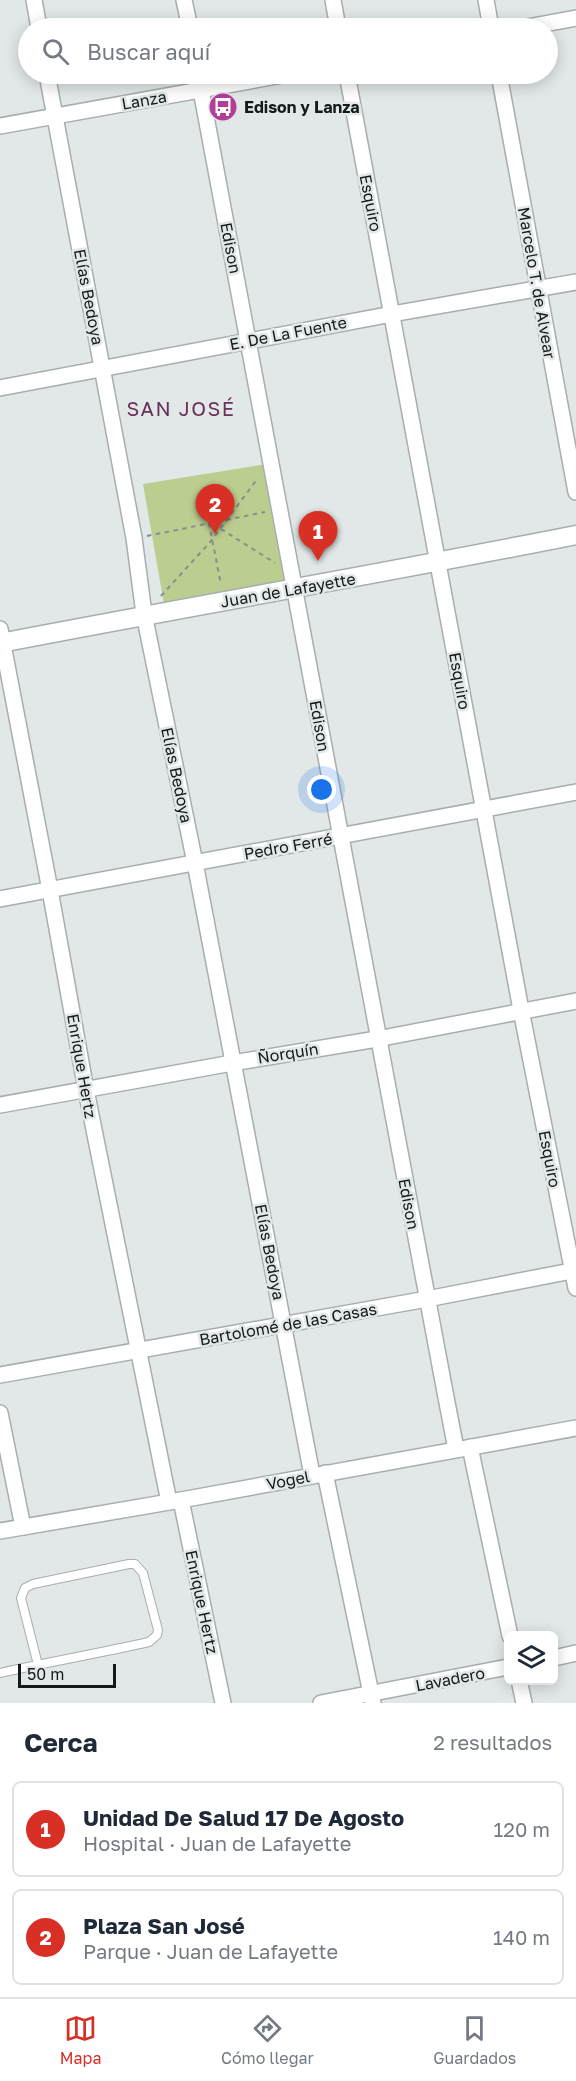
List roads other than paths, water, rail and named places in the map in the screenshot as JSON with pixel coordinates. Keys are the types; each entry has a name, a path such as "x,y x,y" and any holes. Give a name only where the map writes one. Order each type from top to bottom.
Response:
{"street":[{"path":"34,0 37,18"},
{"path":"184,0 188,18"},
{"path":"333,0 337,18"},
{"path":"486,0 489,18"},
{"path":"558,21 576,18"},
{"name":"Elías Bedoya","path":"49,84 134,538 144,614 195,863 284,1324 372,1698"},
{"name":"Edison","path":"200,84 427,1299 509,1631"},
{"name":"Lanza","path":"0,126 234,84"},
{"name":"Esquiro","path":"348,84 393,314 521,1010 576,1288"},
{"name":"Marcelo T. de Alvear","path":"502,84 576,492"},
{"name":"E. De La Fuente","path":"0,388 249,340 576,282"},
{"name":"Juan de Lafayette","path":"1,638 224,601 293,581 438,562 576,535"},
{"name":"Enrique Hertz","path":"1,638 137,1350 223,1703"},
{"name":"Pedro Ferré","path":"0,899 576,792"},
{"name":"Ñorquín","path":"0,1105 377,1039 576,1001"},
{"name":"Bartolomé de las Casas","path":"0,1375 427,1299 574,1270"},
{"path":"0,1413 23,1527"},
{"name":"Vogel","path":"0,1531 576,1428"},
{"path":"558,1657 576,1653"},
{"name":"Lavadero","path":"321,1703 372,1698 504,1668"},
{"path":"520,1685 524,1703"}],"lane":[{"path":"0,1673 150,1642 155,1639 158,1630 143,1573 139,1567 129,1564 33,1584 25,1588 21,1598 38,1665"}],"place":[{"name":"Edison y Lanza","path":"223,107"},
{"name":"Plaza San José","path":"215,534"},
{"name":"Unidad De Salud 17 De Agosto","path":"318,561"}],"district":[{"name":"SAN JOSÉ","path":"181,408"}]}
